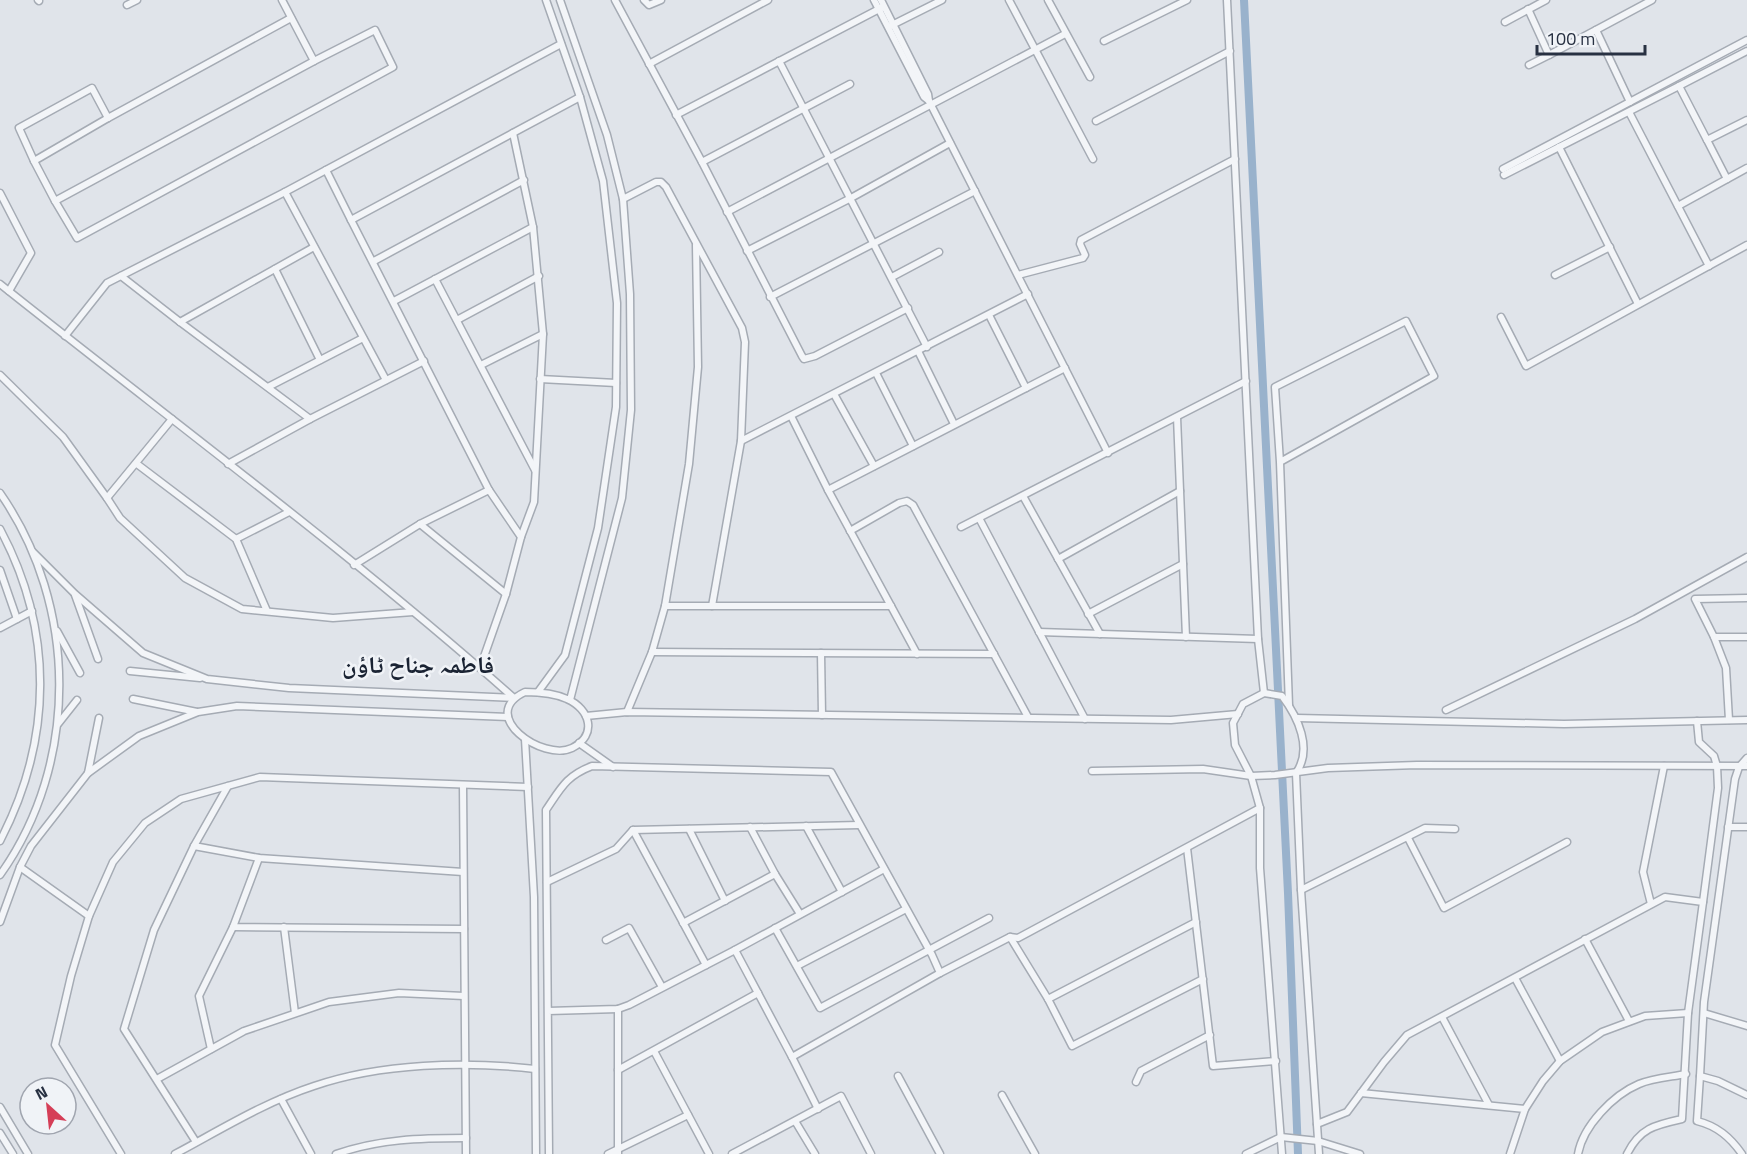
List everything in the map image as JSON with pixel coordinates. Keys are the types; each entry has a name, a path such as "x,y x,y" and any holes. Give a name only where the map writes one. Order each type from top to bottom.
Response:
{"street":[{"path":"127,5 137,0"},
{"path":"282,0 314,61"},
{"path":"537,692 565,655 598,528 616,407 617,303 603,182 580,97 546,0"},
{"path":"560,0 607,135 623,199 630,294 631,410 622,498 570,700"},
{"path":"615,0 804,359 815,356 908,308"},
{"path":"644,0 649,5 661,0"},
{"path":"648,64 768,0"},
{"path":"874,0 892,24 1108,453"},
{"path":"892,24 942,0"},
{"path":"1010,0 1093,159"},
{"path":"1048,0 1090,77"},
{"path":"1104,42 1186,0"},
{"path":"1227,0 1258,639 1264,693"},
{"path":"1505,22 1546,0"},
{"path":"1529,66 1653,0"},
{"path":"676,115 880,5"},
{"path":"880,5 924,97 930,103"},
{"path":"1528,9 1549,55"},
{"path":"34,161 291,18"},
{"path":"55,201 375,30 393,66 77,238 55,201 19,128 92,88 108,118"},
{"path":"1596,30 1630,102"},
{"path":"727,212 930,103 1065,34"},
{"path":"1747,40 1503,172 1559,147 1747,51"},
{"path":"65,336 106,283 285,192 561,44"},
{"path":"1096,121 1230,51"},
{"path":"779,61 927,347"},
{"path":"702,162 850,84"},
{"path":"1679,86 1727,179"},
{"path":"351,219 580,97"},
{"path":"1629,112 1709,266"},
{"path":"1707,140 1747,120"},
{"path":"480,668 507,594 521,537 534,502 543,334 533,227 513,134"},
{"path":"747,251 851,198 950,143"},
{"path":"1559,147 1638,304"},
{"path":"1018,275 1083,258 1085,255 1080,244 1081,240 1235,159"},
{"path":"1678,206 1747,168"},
{"path":"326,170 489,490 521,537"},
{"path":"374,261 524,180"},
{"path":"623,199 656,182 661,182 666,187 742,328 746,342 741,441 712,606"},
{"path":"770,297 975,191"},
{"path":"285,192 386,380"},
{"path":"0,193 31,253 9,291"},
{"path":"394,302 533,227"},
{"path":"627,712 652,652 666,606 689,464 698,366 696,243"},
{"path":"1501,317 1526,366 1747,245"},
{"path":"180,322 314,247"},
{"path":"1555,275 1610,248"},
{"path":"892,277 939,252"},
{"path":"275,269 320,360"},
{"path":"122,276 310,419"},
{"path":"456,320 539,276"},
{"path":"435,279 535,471"},
{"path":"0,284 413,612 513,698"},
{"path":"741,441 1028,294"},
{"path":"989,315 1026,388"},
{"path":"1280,462 1434,376 1406,321 1275,387 1289,705"},
{"path":"481,366 543,334"},
{"path":"268,387 363,338"},
{"path":"918,351 954,424"},
{"path":"228,464 424,361"},
{"path":"828,490 1065,368"},
{"path":"876,373 913,446"},
{"path":"0,375 63,437 120,518 185,578 242,609 333,618 413,612"},
{"path":"540,379 616,383"},
{"path":"961,527 1246,381"},
{"path":"834,394 873,466"},
{"path":"791,416 828,490 917,654"},
{"path":"1177,417 1186,637"},
{"path":"107,498 172,419"},
{"path":"136,464 236,539 267,611"},
{"path":"354,565 420,524 489,490"},
{"path":"1058,559 1180,491"},
{"path":"0,493 33,552 46,589 55,627 60,676 57,725 50,764 39,801 23,837 0,875"},
{"path":"1023,496 1100,634"},
{"path":"850,531 899,503 907,501 913,505 1028,717"},
{"path":"236,539 289,512"},
{"path":"979,518 1085,719"},
{"path":"420,524 507,594"},
{"path":"0,529 20,573 32,611 41,676 37,733 23,789 0,840"},
{"path":"33,552 75,594 143,653 207,679"},
{"path":"1446,710 1635,619 1747,557"},
{"path":"1088,614 1183,564"},
{"path":"0,570 17,619"},
{"path":"75,594 98,659"},
{"path":"1729,720 1726,668 1695,599 1747,598"},
{"path":"666,606 891,606"},
{"path":"0,628 32,611"},
{"path":"55,627 80,673"},
{"path":"1039,632 1258,639"},
{"path":"1714,637 1747,637"},
{"path":"652,652 994,654"},
{"path":"820,653 822,715"},
{"path":"130,671 289,688 513,698 525,692 537,692 570,700 586,716 589,729 584,740 570,749 556,750 540,747 525,740 514,729 508,717 508,706 513,698"},
{"path":"1282,1154 1260,868 1260,808 1251,776 1235,745 1233,723 1243,704 1264,693 1281,696 1289,705 1297,718 1301,735 1302,763 1296,773 1301,890 1319,1154"},
{"path":"133,699 198,712"},
{"path":"57,725 77,700"},
{"path":"0,922 3,906 31,846 88,773 139,736 198,712 237,706 508,717"},
{"path":"586,716 627,712 1171,720 1238,714"},
{"path":"88,773 99,718"},
{"path":"1297,718 1564,724 1747,720"},
{"path":"1682,1119 1688,1013 1718,788 1718,766 1714,756 1699,742 1697,721"},
{"path":"525,740 534,897 536,1154"},
{"path":"579,743 614,768"},
{"path":"1696,1120 1704,1013 1728,827 1735,779 1739,767 1747,758"},
{"path":"1092,771 1203,769 1251,776 1328,768 1417,765 1747,766"},
{"path":"549,1154 546,810 566,780 580,771 592,766 831,772 940,973"},
{"path":"1651,904 1643,873 1664,766"},
{"path":"121,1154 55,1045 89,916 113,862 145,823 181,799 260,777 528,787"},
{"path":"463,785 466,1154"},
{"path":"196,1143 124,1029 154,930 194,846 228,786"},
{"path":"792,1057 940,973 1010,937 1018,938 1260,808"},
{"path":"547,882 616,849 633,830 859,825"},
{"path":"806,826 842,892"},
{"path":"750,827 800,914"},
{"path":"1728,827 1747,827"},
{"path":"1301,890 1425,828 1455,829"},
{"path":"689,829 725,901"},
{"path":"633,830 706,965"},
{"path":"1408,838 1444,908 1567,842"},
{"path":"194,846 259,858 464,872"},
{"path":"1187,849 1214,1066 1276,1061"},
{"path":"212,1049 199,996 233,927 259,858"},
{"path":"20,867 89,916"},
{"path":"548,1011 618,1009 629,1005 884,869"},
{"path":"683,923 775,874"},
{"path":"1317,1124 1347,1112 1407,1035 1665,897 1703,902"},
{"path":"797,966 906,909"},
{"path":"775,928 820,1008 989,918"},
{"path":"1048,999 1196,922"},
{"path":"233,927 464,929"},
{"path":"284,927 295,1013"},
{"path":"606,939 629,928 662,987"},
{"path":"1010,937 1048,999 1071,1046 1203,979"},
{"path":"1586,939 1629,1021"},
{"path":"735,950 818,1109"},
{"path":"1515,978 1560,1061"},
{"path":"157,1079 244,1031 328,1002 399,993 464,996"},
{"path":"618,1071 758,993"},
{"path":"618,1009 618,1152"},
{"path":"1510,1154 1525,1109 1543,1081 1560,1061 1602,1032 1629,1021 1645,1016 1688,1013"},
{"path":"1704,1013 1747,1026"},
{"path":"1442,1017 1489,1105"},
{"path":"1136,1082 1141,1071 1210,1035"},
{"path":"654,1051 709,1154"},
{"path":"175,1154 184,1152 196,1143 281,1099 314,1086 367,1072 490,1064 535,1069"},
{"path":"1578,1154 1592,1124 1615,1098 1640,1084 1686,1074"},
{"path":"898,1076 940,1154"},
{"path":"1700,1076 1718,1081 1747,1095"},
{"path":"1361,1093 1525,1109"},
{"path":"1002,1095 1035,1154"},
{"path":"732,1154 841,1096 871,1154"},
{"path":"281,1099 311,1154"},
{"path":"0,1107 28,1154"},
{"path":"608,1154 618,1152 688,1115"},
{"path":"1627,1154 1640,1134 1657,1124 1682,1119 1696,1120 1711,1125 1731,1139 1742,1154"},
{"path":"795,1121 815,1154"},
{"path":"0,1133 13,1154"},
{"path":"1246,1154 1281,1137 1318,1141 1360,1154"},
{"path":"336,1154 360,1146 414,1138 466,1138"}],"waterway":[{"path":"1244,0 1288,893 1298,1154"}],"district":[{"name":"فاطمہ جناح ٹاؤن","path":"418,664"}]}
